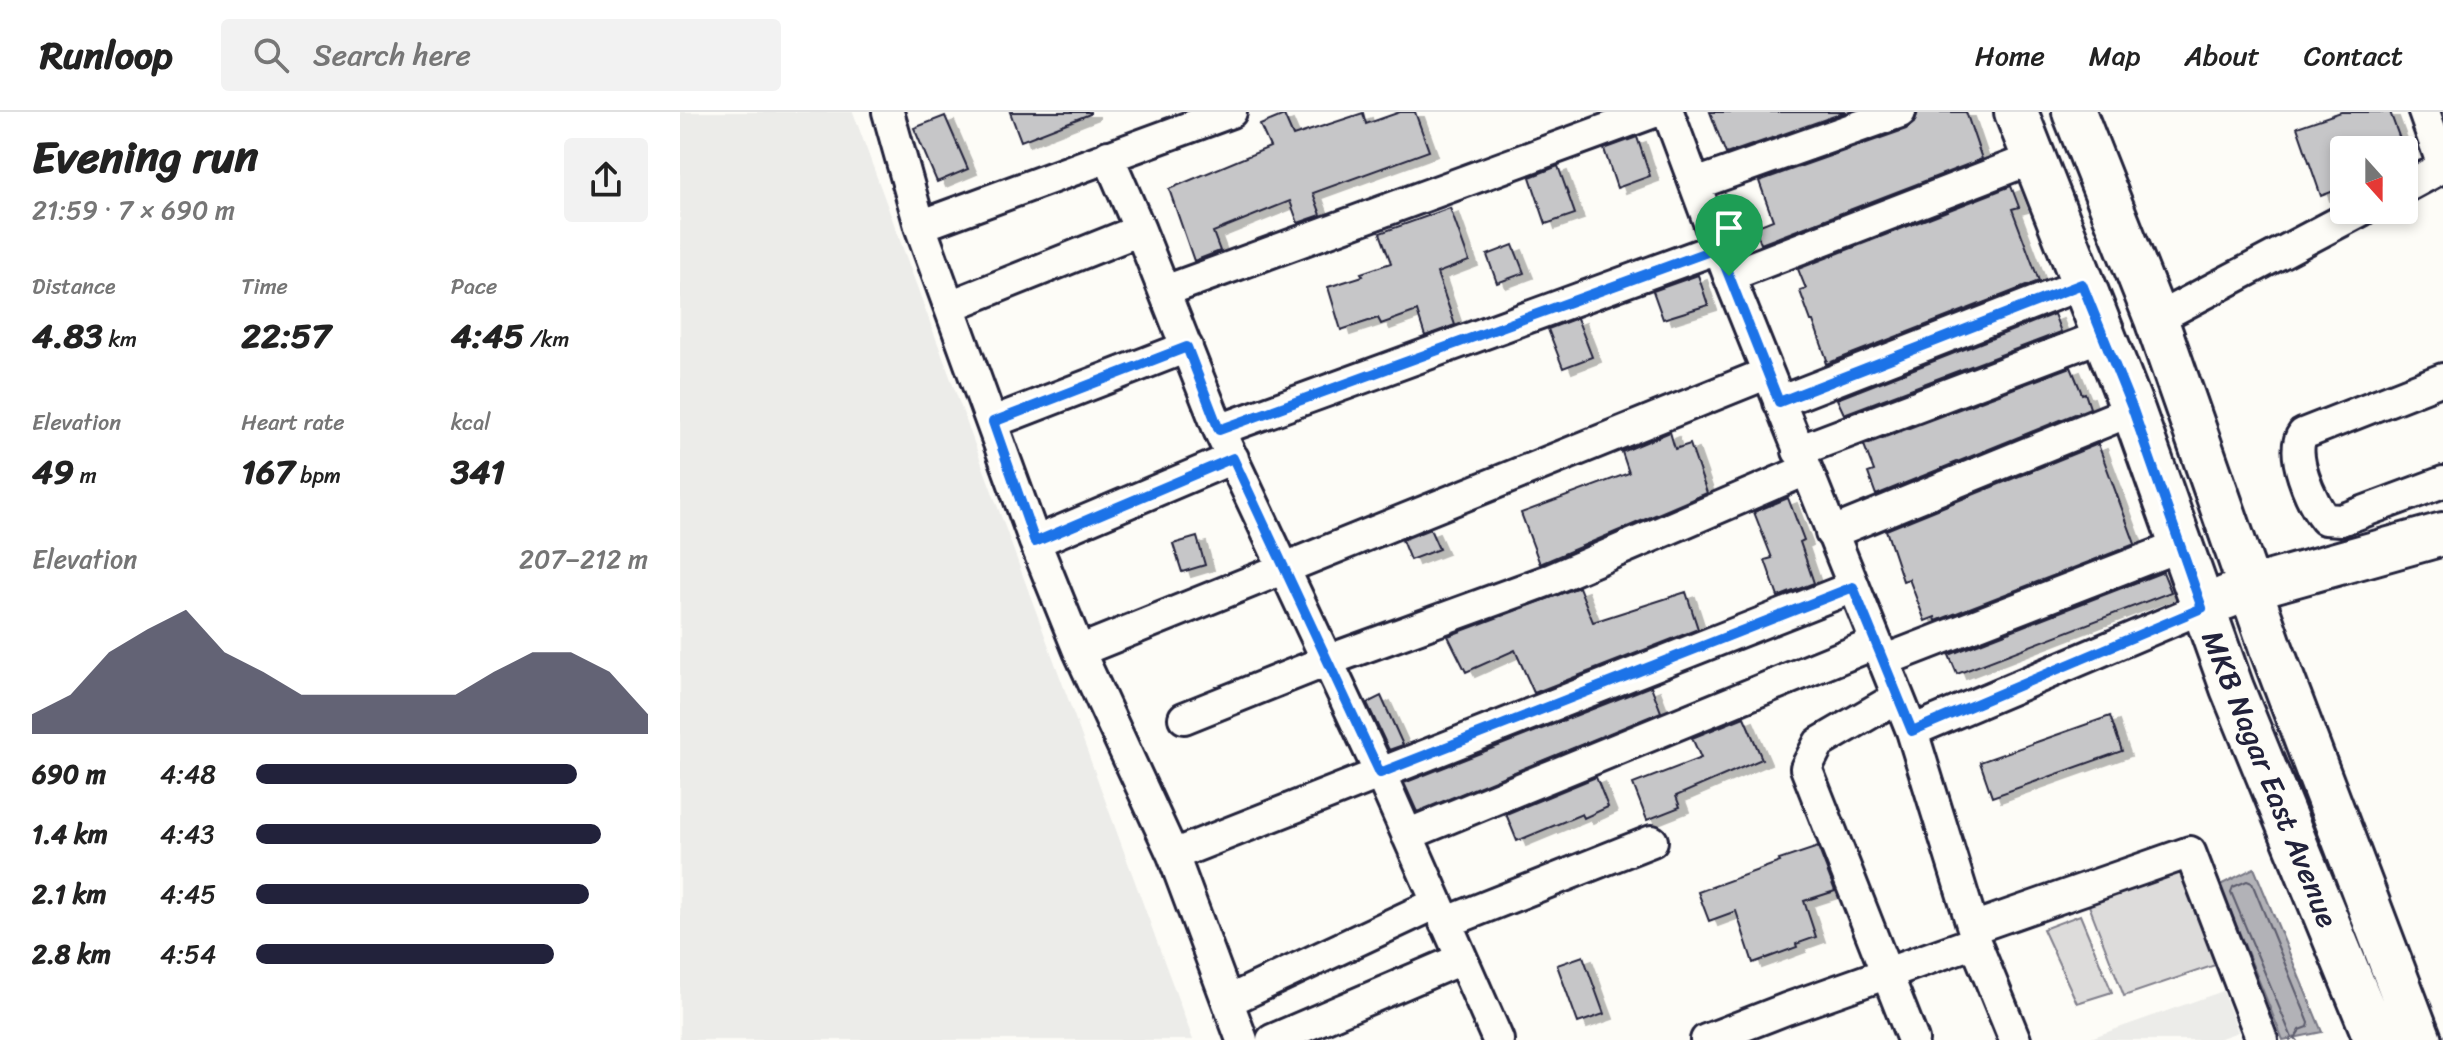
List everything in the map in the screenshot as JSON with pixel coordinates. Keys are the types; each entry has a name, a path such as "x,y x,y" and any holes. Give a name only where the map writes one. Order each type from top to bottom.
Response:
{"main road":[{"name":"MKB Nagar East Avenue","path":"2016,112 2133,410 2202,608 2376,1040"},
{"name":"MKB Nagar East Avenue","path":"2074,112 2156,319 2250,588 2420,1040"},
{"path":"2202,608 2250,588 2443,534"}],"street":[{"path":"888,112 920,226 1035,542 1079,651 1173,855 1242,1040"},
{"path":"920,226 1231,112"},
{"path":"1165,291 1654,112"},
{"path":"1668,112 1729,276 1912,731 1974,935 2015,1040"},
{"path":"1696,184 1900,112"},
{"path":"2418,180 2443,167 2424,112"},
{"path":"1108,156 1219,430 1329,660 1498,1040"},
{"path":"1729,276 2034,158"},
{"path":"2156,319 2336,224"},
{"path":"950,306 1140,230"},
{"path":"1219,430 1718,248"},
{"path":"1779,402 2082,284"},
{"path":"1184,718 1329,660 1552,579 1802,461 2104,335"},
{"path":"993,422 1187,347"},
{"path":"1079,651 1768,373"},
{"path":"2443,379 2303,434 2297,442 2297,455 2317,510 2325,519 2341,520 2443,482"},
{"path":"1831,533 2133,410"},
{"path":"1035,542 1233,458"},
{"path":"1407,835 1879,652 2182,545"},
{"path":"1173,855 1853,587"},
{"path":"1912,731 2202,608"},
{"path":"1898,697 1819,743 1806,768 1913,1040"},
{"path":"1228,1001 1441,913 1652,841"},
{"path":"1706,1040 1887,973 1974,935 2190,852 2262,1040"},
{"path":"1272,1040 1461,959"}],"shaded area":[{"path":"680,112 853,112 1193,1040 680,1040"},
{"path":"2186,843 2230,960 2124,996 2080,882"},
{"path":"2080,915 2112,992 2077,1003 2043,929"},
{"path":"2223,991 2238,1032 2215,1040 2085,1040"}],"water":[{"path":"2254,868 2322,1032 2283,1040 2220,885"}],"building":[{"path":"1010,112 1090,112 1090,114 1021,141"},
{"path":"1400,112 1415,112 1429,151 1313,193 1321,215 1298,223 1290,201 1213,232 1220,251 1194,261 1169,189 1270,147 1260,125 1284,115 1293,136 1363,113 1366,124"},
{"path":"1710,112 1846,112 1726,154"},
{"path":"1918,112 1966,112 1982,159 1761,244 1755,227 1773,220 1759,181 1906,129 1914,123"},
{"path":"2341,112 2390,112 2399,136 2330,136 2330,192 2321,196 2297,127"},
{"path":"945,116 968,169 937,182 914,128"},
{"path":"1637,137 1650,176 1617,188 1604,149"},
{"path":"1558,166 1575,214 1546,224 1530,177"},
{"path":"2011,186 2019,207 2012,209 2039,281 1826,364 1800,291 1806,289 1798,269"},
{"path":"1450,208 1469,261 1437,273 1455,325 1425,336 1417,311 1381,324 1378,318 1341,330 1328,287 1391,263 1380,233"},
{"path":"1513,245 1524,273 1497,283 1487,255"},
{"path":"1698,275 1708,305 1663,319 1653,291"},
{"path":"2054,314 2061,332 1844,414 1837,399"},
{"path":"1577,318 1592,357 1563,368 1548,329"},
{"path":"2071,367 2090,408 1876,495 1868,473 1874,471 1864,445"},
{"path":"1670,432 1675,449 1690,444 1707,493 1540,564 1521,513 1629,473 1622,452"},
{"path":"2098,444 2135,544 1936,621 1935,617 1925,621 1909,579 1903,581 1886,530"},
{"path":"1788,498 1804,540 1800,542 1814,583 1778,597 1765,560 1772,558 1754,512"},
{"path":"1430,529 1439,549 1410,560 1402,540"},
{"path":"1197,537 1205,565 1182,572 1173,544"},
{"path":"2163,572 2171,592 1957,674 1949,655"},
{"path":"1579,587 1593,622 1686,592 1698,629 1534,693 1515,650 1466,672 1448,636"},
{"path":"1651,686 1661,712 1417,812 1404,783"},
{"path":"1381,696 1403,745 1389,750 1367,703"},
{"path":"2110,716 2122,751 1992,797 1980,762"},
{"path":"1744,717 1762,759 1676,796 1680,807 1647,820 1633,784 1701,758 1692,738"},
{"path":"1596,777 1608,807 1584,818 1582,814 1517,841 1506,814"},
{"path":"1818,847 1835,891 1804,901 1816,937 1753,963 1736,911 1709,921 1698,892"},
{"path":"1583,956 1604,1014 1578,1023 1557,965"}],"route":[{"path":"1718,248 1729,276 1779,402 2082,284 2133,410 2202,608 1912,731 1853,587 1380,773 1233,458 1035,542 993,422 1187,347 1219,430 1718,248"}]}
